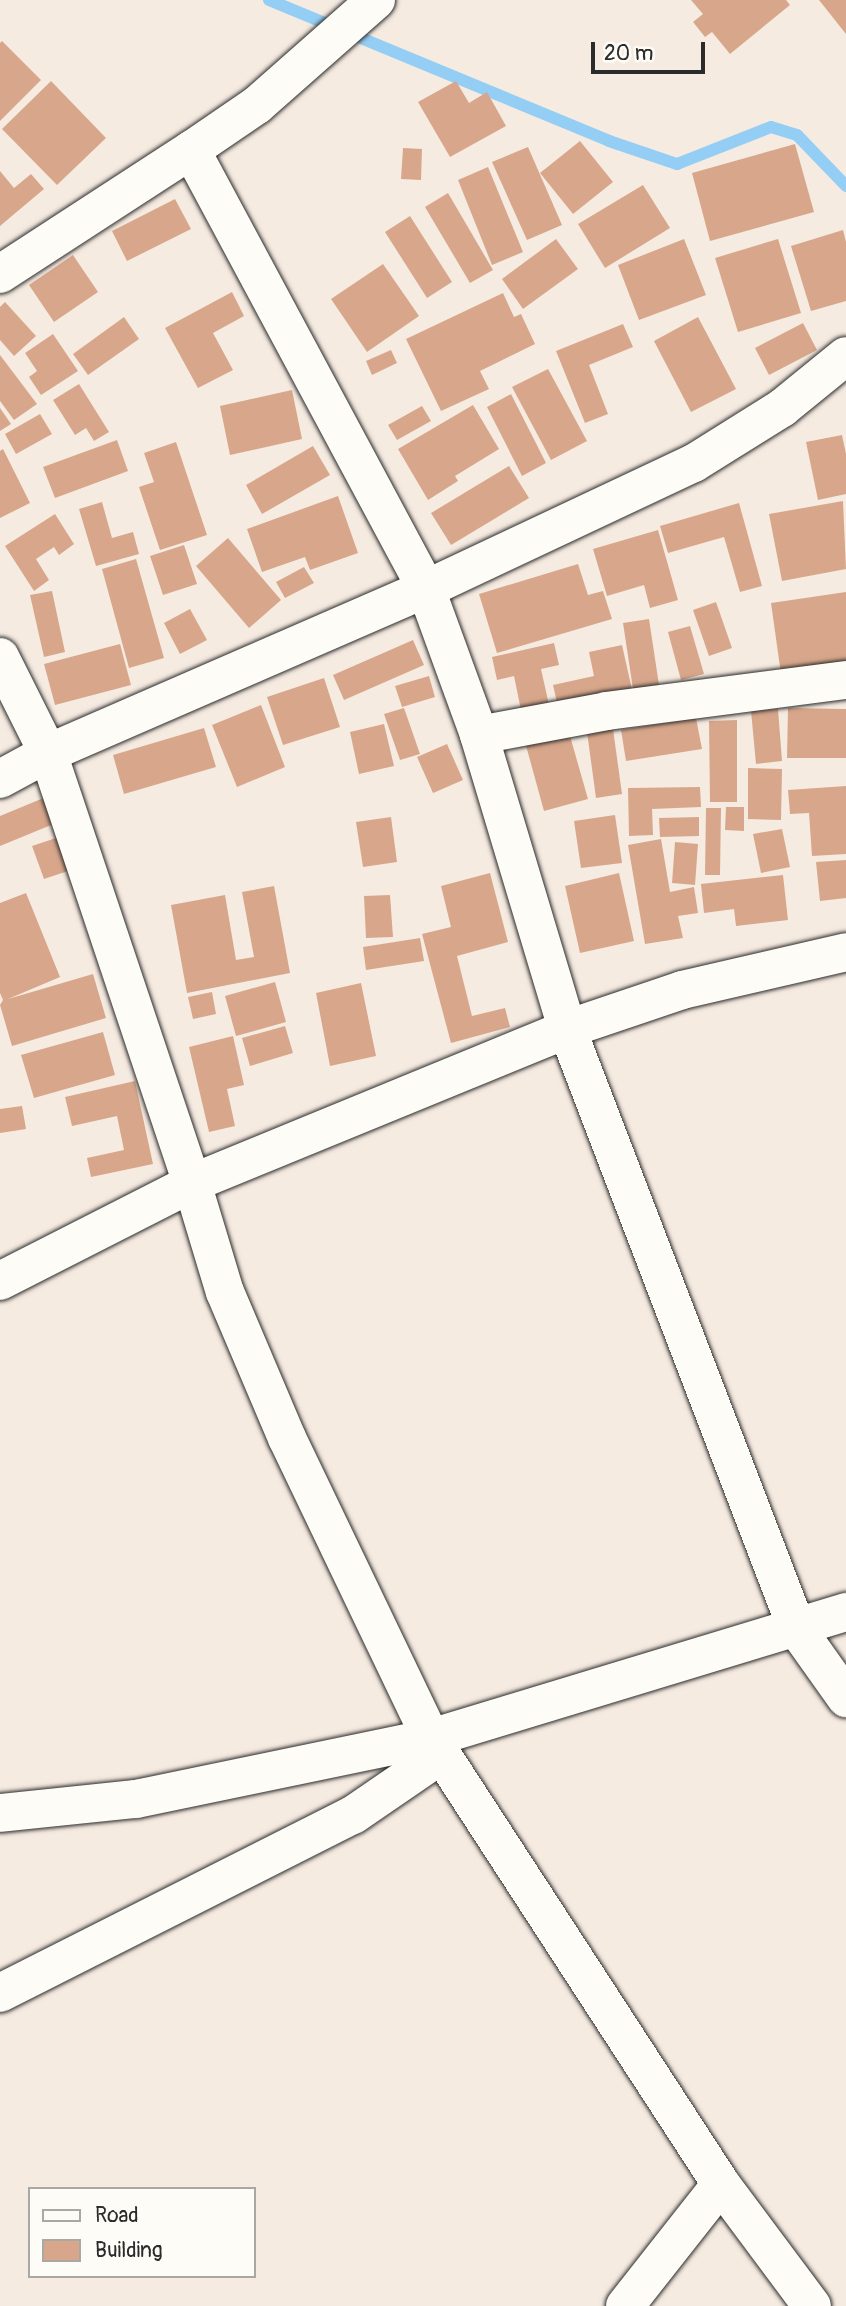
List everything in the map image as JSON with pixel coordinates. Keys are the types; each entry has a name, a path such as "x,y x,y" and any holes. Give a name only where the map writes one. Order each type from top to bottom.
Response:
{"street":[{"path":"0,274 257,105 372,3"},
{"path":"191,150 426,589 479,735 567,1029 797,1629 846,1698"},
{"path":"0,779 48,752 426,589 694,463 782,408 846,356"},
{"path":"0,657 48,752 192,1183 225,1292 277,1413 436,1746 720,2184 812,2306"},
{"path":"479,735 607,711 846,680"},
{"path":"0,1281 192,1183 567,1029 682,990 846,952"},
{"path":"0,1813 136,1799 436,1746 846,1612"},
{"path":"0,1993 353,1815 436,1746"},
{"path":"625,2306 720,2184"}],"building":[{"path":"691,0 786,0 790,5 730,54 712,32 705,37 693,22 703,14"},
{"path":"819,0 846,0 846,34"},
{"path":"2,41 41,80 0,121 0,43"},
{"path":"51,81 106,138 57,185 2,129"},
{"path":"456,81 469,103 487,92 506,126 450,157 418,102"},
{"path":"580,141 613,182 573,214 540,173"},
{"path":"795,144 814,212 710,241 692,173"},
{"path":"528,147 562,225 527,240 492,162"},
{"path":"403,148 422,149 421,180 401,179"},
{"path":"488,167 523,252 492,265 458,180"},
{"path":"0,171 14,188 31,174 44,189 0,226"},
{"path":"643,185 670,228 605,268 578,224"},
{"path":"448,193 493,270 470,283 425,207"},
{"path":"175,199 191,229 127,261 112,231"},
{"path":"410,216 452,282 427,298 385,232"},
{"path":"843,230 846,242 846,301 811,311 791,246"},
{"path":"556,239 578,269 523,309 502,279"},
{"path":"684,239 706,295 639,320 618,265"},
{"path":"778,239 801,313 738,332 715,258"},
{"path":"73,255 98,292 54,322 29,285"},
{"path":"383,264 419,316 367,352 331,299"},
{"path":"232,292 244,316 213,333 233,370 198,388 165,328"},
{"path":"503,293 514,317 521,314 535,344 480,371 489,389 441,411 406,339"},
{"path":"5,302 36,336 14,356 0,340 0,307"},
{"path":"124,317 139,339 88,375 73,354"},
{"path":"698,317 736,389 691,412 654,341"},
{"path":"803,323 817,350 769,375 755,348"},
{"path":"623,324 633,347 589,365 608,414 585,423 556,351"},
{"path":"53,334 78,371 41,395 29,377 37,371 25,353"},
{"path":"391,350 397,363 372,375 366,361"},
{"path":"0,355 37,404 14,420 0,401"},
{"path":"548,369 587,441 551,460 512,387"},
{"path":"79,384 109,432 94,441 86,428 75,435 53,400"},
{"path":"292,390 302,439 230,455 220,406"},
{"path":"511,394 546,463 522,476 487,407"},
{"path":"473,405 499,449 455,476 458,481 428,500 398,449"},
{"path":"422,406 431,421 397,440 388,425"},
{"path":"0,408 11,424 0,431"},
{"path":"40,414 52,434 16,454 5,434"},
{"path":"842,435 846,454 846,494 818,500 806,442"},
{"path":"117,440 128,471 55,498 43,467"},
{"path":"176,442 207,535 160,550 139,487 154,482 144,453"},
{"path":"313,446 330,475 262,514 246,485"},
{"path":"3,449 30,503 0,518 0,451"},
{"path":"509,466 529,498 451,545 431,513"},
{"path":"338,496 358,553 310,570 305,557 262,572 247,529"},
{"path":"843,501 846,569 782,581 769,514"},
{"path":"102,502 112,538 133,532 139,554 96,566 79,509"},
{"path":"739,503 762,586 740,592 724,537 668,553 660,526"},
{"path":"55,514 74,544 59,555 54,547 36,559 49,580 34,591 5,546"},
{"path":"658,530 678,600 650,608 644,585 607,596 593,549"},
{"path":"228,538 281,600 249,628 196,566"},
{"path":"184,545 197,584 163,595 150,556"},
{"path":"136,559 164,658 129,668 102,569"},
{"path":"578,564 588,595 603,591 612,619 497,653 479,594"},
{"path":"304,567 314,583 285,598 276,582"},
{"path":"52,591 65,652 44,657 30,595"},
{"path":"846,592 846,665 781,674 771,603"},
{"path":"716,602 732,648 709,656 693,610"},
{"path":"190,609 207,640 180,654 164,623"},
{"path":"649,619 659,685 633,689 623,623"},
{"path":"690,626 704,674 681,680 668,632"},
{"path":"413,640 424,665 344,700 333,675"},
{"path":"554,643 559,665 541,669 551,714 523,720 514,676 497,680 492,657"},
{"path":"120,644 131,685 55,705 44,664"},
{"path":"622,645 633,694 559,711 553,685 594,676 589,652"},
{"path":"429,676 435,697 402,707 395,686"},
{"path":"324,678 340,727 283,745 267,697"},
{"path":"261,705 285,767 237,787 212,725"},
{"path":"404,708 420,754 400,760 384,714"},
{"path":"788,708 846,709 846,758 787,758"},
{"path":"778,709 782,761 756,764 751,711"},
{"path":"696,718 702,749 626,761 621,730"},
{"path":"737,720 737,802 710,802 709,721"},
{"path":"384,724 394,766 359,774 350,732"},
{"path":"204,728 216,767 124,794 113,755"},
{"path":"568,729 588,799 544,811 525,742"},
{"path":"613,729 622,794 596,798 587,732"},
{"path":"447,744 463,780 433,793 417,757"},
{"path":"748,768 782,769 781,820 748,819"},
{"path":"846,786 846,854 812,856 809,813 790,814 788,790"},
{"path":"700,787 701,807 652,809 653,835 629,836 628,788"},
{"path":"46,797 56,823 0,846 0,816"},
{"path":"726,807 744,807 744,831 725,830"},
{"path":"706,808 721,808 720,875 705,875"},
{"path":"615,815 622,863 581,868 574,821"},
{"path":"391,817 397,862 363,867 356,822"},
{"path":"699,817 699,836 660,837 659,818"},
{"path":"782,829 790,867 761,873 753,834"},
{"path":"59,837 71,870 44,879 32,846"},
{"path":"661,839 670,892 694,887 698,913 678,916 683,938 645,944 628,845"},
{"path":"675,842 698,844 695,885 672,883"},
{"path":"846,860 846,898 820,901 816,862"},
{"path":"490,873 508,942 457,956 472,1016 505,1008 510,1027 451,1043 422,934 451,927 441,886"},
{"path":"619,873 634,941 580,953 565,886"},
{"path":"783,875 788,920 736,926 734,909 704,913 701,884"},
{"path":"274,886 290,973 187,993 171,905 225,895 236,960 254,957 242,892"},
{"path":"26,893 60,977 8,999 93,974 106,1018 12,1046 0,1005 3,1000 0,993 0,903"},
{"path":"390,895 393,937 366,938 364,896"},
{"path":"420,938 424,961 366,970 363,947"},
{"path":"275,982 286,1022 236,1036 225,996"},
{"path":"361,983 376,1056 330,1066 316,993"},
{"path":"212,992 216,1014 193,1019 188,997"},
{"path":"285,1026 293,1053 250,1066 242,1038"},
{"path":"103,1032 115,1075 34,1098 21,1055"},
{"path":"233,1036 244,1085 227,1089 235,1126 209,1132 189,1047"},
{"path":"135,1081 153,1164 91,1177 87,1158 124,1150 117,1116 72,1126 65,1097"},
{"path":"22,1106 26,1129 0,1133 0,1109"}],"waterway":[{"path":"269,0 609,141 677,164 771,127 797,135 846,186"}]}
